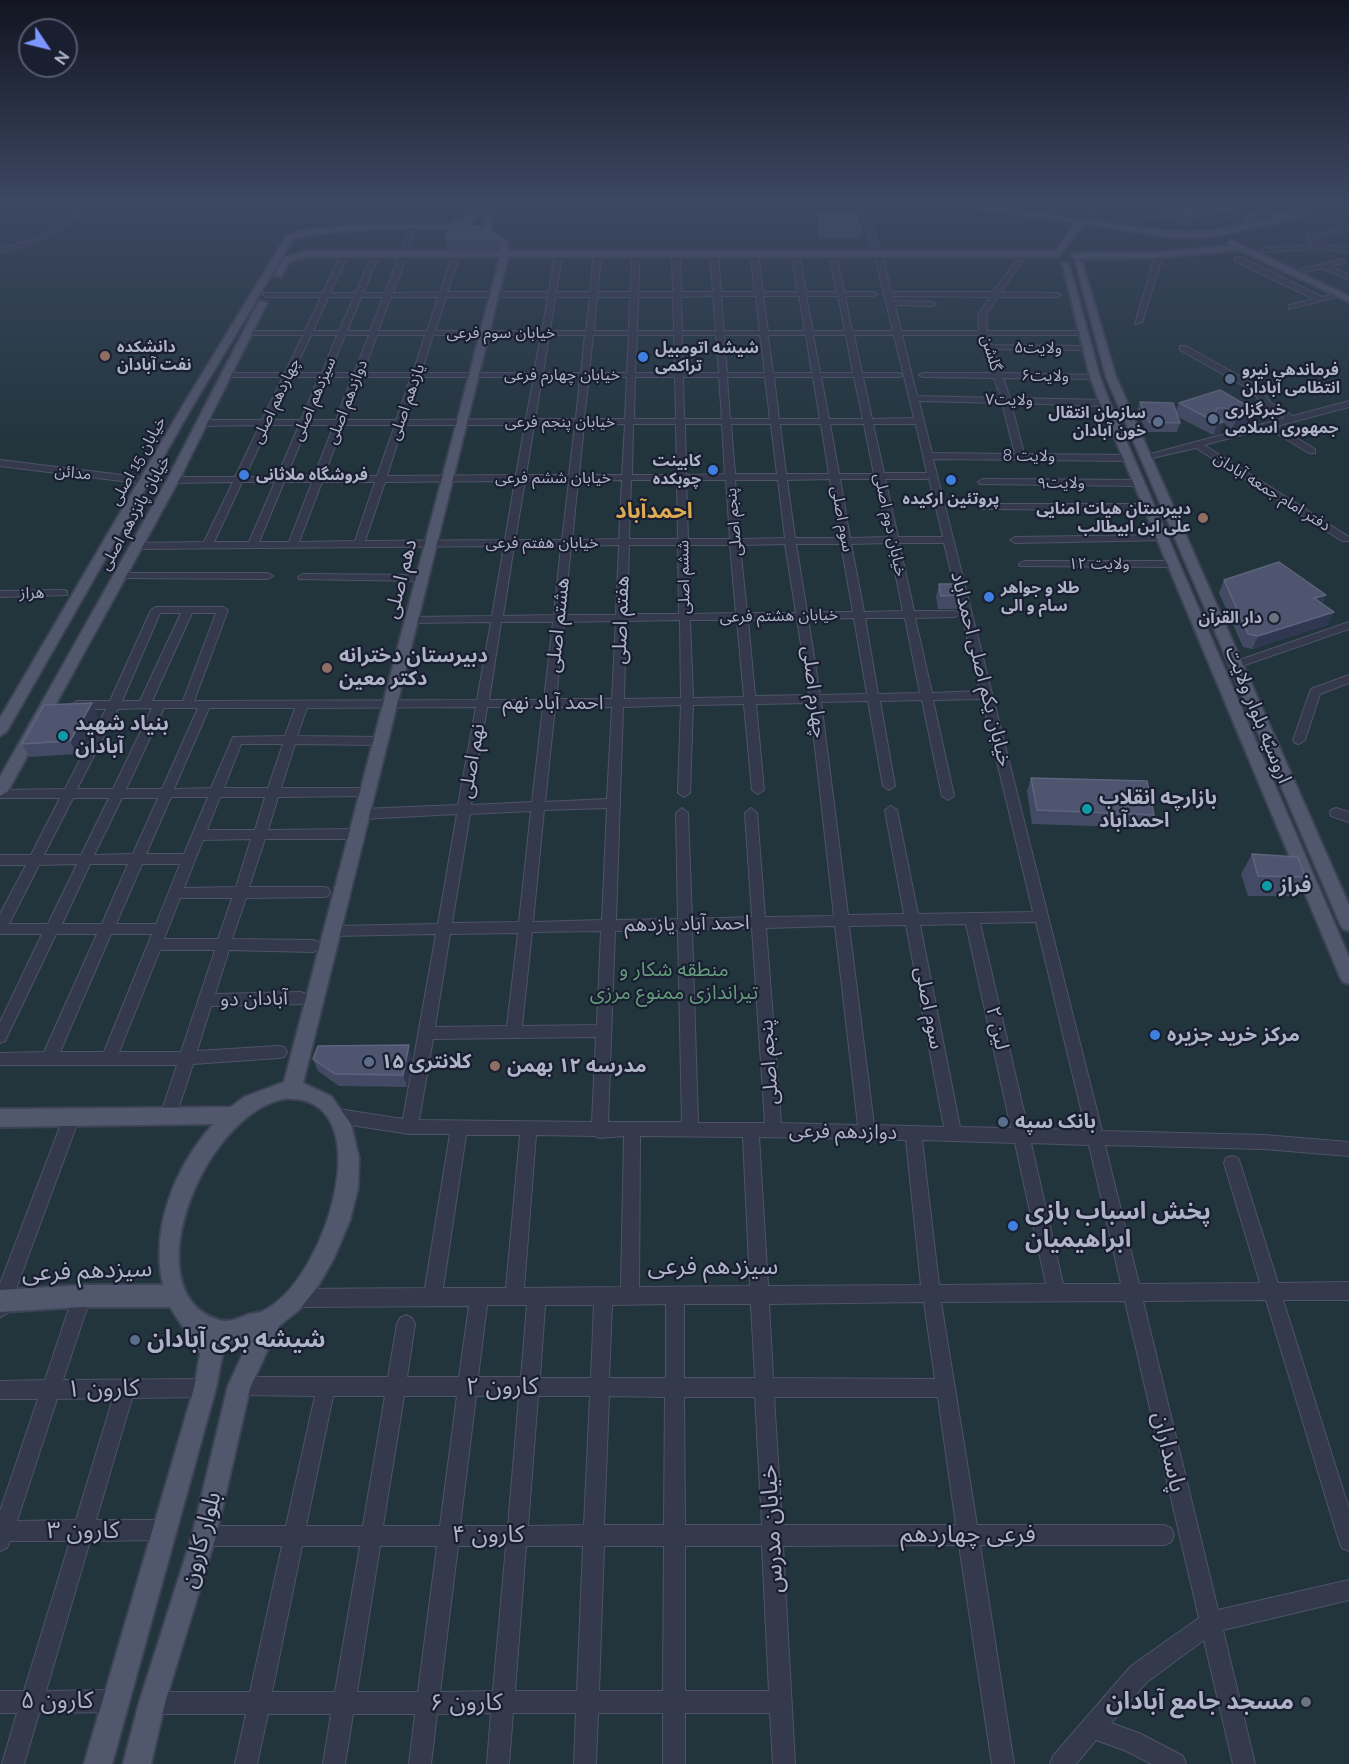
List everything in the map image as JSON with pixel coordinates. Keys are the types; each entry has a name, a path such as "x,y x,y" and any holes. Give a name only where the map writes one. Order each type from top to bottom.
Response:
{"main road":[{"name":"خیابان 15 اصلی","path":"0,731 187,407 263,281"},
{"name":"خیابان پانزدهم اصلی","path":"0,793 173,480 275,281"},
{"name":"دهم اصلی","path":"292,1088 307,1051 332,931 496,281"},
{"name":"اروسیّه بلوار ولایت","path":"1073,281 1083,333 1105,403 1263,779 1319,906 1341,938 1349,977"},
{"name":"اروسیّه بلوار ولایت","path":"1076,281 1113,382 1238,664 1349,924"},
{"path":"1313,281 1346,295"},
{"path":"1320,285 1331,282 1346,295"},
{"path":"1097,381 1113,382"},
{"path":"187,407 209,406"},
{"path":"1165,543 1187,550"},
{"path":"1175,567 1197,571"},
{"path":"53,641 83,641"},
{"path":"1319,906 1331,909 1342,907"},
{"path":"292,1088 320,1097 338,1116 346,1140 349,1162 348,1182 339,1223 316,1270 295,1298 271,1319 226,1333 194,1321 176,1296 170,1268 174,1221 187,1180 197,1160 232,1115 260,1096 292,1088"},
{"path":"0,1118 232,1115"},
{"name":"سیزدهم فرعی","path":"1,1303 82,1296 176,1296"},
{"name":"بلوار کارون","path":"137,1764 152,1703 204,1536 239,1386 271,1319"},
{"name":"بلوار کارون","path":"98,1764 205,1388 212,1352 194,1321"}],"street":[{"name":"چهاردهم اصلی","path":"208,545 332,281"},
{"name":"سیزدهم اصلی","path":"252,545 364,281"},
{"name":"دوازدهم اصلی","path":"293,545 393,281"},
{"name":"یازدهم اصلی","path":"358,544 447,281"},
{"name":"نهم اصلی","path":"410,1127 421,1043 444,929 554,281"},
{"name":"هشتم اصلی","path":"514,1032 595,281"},
{"name":"هفتم اصلی","path":"600,1131 635,281"},
{"name":"ششم اصلی","path":"677,281 687,702 684,793"},
{"name":"پنجم اصلی","path":"716,281 735,541 758,790"},
{"name":"چهارم اصلی","path":"757,281 790,541 804,616 815,699 867,1132"},
{"name":"سوم اصلی","path":"800,281 890,786"},
{"name":"خیابان دوم اصلی","path":"838,281 948,796"},
{"name":"خیابان یکم اصلی احمداباد","path":"885,281 1096,1140"},
{"name":"گلشن","path":"1005,281 982,315 983,333 1006,400 1020,456"},
{"path":"1138,322 1151,281"},
{"path":"1286,281 1321,299"},
{"path":"267,295 873,294"},
{"path":"889,298 997,294 1057,295"},
{"path":"1292,307 1346,295"},
{"path":"889,298 932,304"},
{"name":"خیابان سوم فرعی","path":"248,333 1083,333"},
{"name":"ولایت۵","path":"988,347 1088,348"},
{"path":"1183,348 1254,388 1268,405 1292,419"},
{"name":"خیابان چهارم فرعی","path":"225,375 899,375"},
{"name":"ولایت۶","path":"922,375 1097,381"},
{"name":"ولایت۷","path":"914,398 1105,403"},
{"path":"1146,458 1349,404"},
{"name":"خیابان پنجم فرعی","path":"201,423 920,421"},
{"path":"1269,425 1312,452"},
{"path":"1218,427 1230,435"},
{"name":"دفتر امام جمعه آبادان","path":"1198,445 1346,539"},
{"name":"ولایت 8","path":"928,456 1130,458"},
{"name":"مدائن","path":"0,463 146,481"},
{"name":"خیابان ششم فرعی","path":"173,480 933,476"},
{"name":"ولایت۹","path":"983,482 1140,483"},
{"path":"984,507 1150,507"},
{"name":"خیابان هفتم فرعی","path":"136,546 949,540"},
{"path":"1015,540 1165,543"},
{"name":"ولایت ۱۲","path":"1024,564 1175,567"},
{"path":"120,576 268,576"},
{"path":"303,578 422,578"},
{"name":"هراز","path":"0,594 63,593"},
{"path":"161,929 0,928 114,705 156,610 223,610 187,705"},
{"path":"144,705 188,610"},
{"name":"خیابان هشتم فرعی","path":"411,621 955,614"},
{"path":"1238,664 1349,625"},
{"path":"1299,740 1315,692 1349,679"},
{"name":"احمد آباد نهم","path":"48,705 617,703 987,695"},
{"path":"168,1116 302,704"},
{"path":"0,1037 160,705"},
{"path":"49,1059 205,705"},
{"path":"109,1058 237,740 380,741"},
{"path":"0,793 368,792"},
{"path":"362,814 613,803"},
{"name":"سوم اصلی","path":"891,810 954,1135"},
{"path":"682,813 690,1131"},
{"name":"پنجم اصلی","path":"751,813 774,1131"},
{"path":"1336,813 1349,817"},
{"path":"199,836 357,834"},
{"path":"0,860 189,859"},
{"path":"176,893 323,892"},
{"name":"احمد آباد یازدهم","path":"332,931 1041,917"},
{"name":"لین ۲","path":"972,918 1056,1291"},
{"path":"155,944 314,946"},
{"name":"آبادان دو","path":"206,1000 301,998"},
{"path":"421,1043 514,1032 604,1031"},
{"path":"0,1059 187,1058 279,1052"},
{"path":"1,1303 72,1116"},
{"name":"دوازدهم فرعی","path":"338,1116 410,1127 600,1131 867,1132 1096,1140 1264,1142 1349,1149"},
{"path":"433,1296 459,1128"},
{"path":"514,1296 528,1130"},
{"path":"630,1295 632,1131"},
{"name":"خیابان مدرس","path":"751,1131 784,1764"},
{"path":"913,1134 931,1292 1003,1764"},
{"name":"پاسداران","path":"1096,1140 1244,1764"},
{"path":"1232,1163 1349,1541"},
{"name":"سیزدهم فرعی","path":"295,1298 1056,1291 1349,1291"},
{"path":"674,1764 675,1294"},
{"path":"585,1764 603,1295"},
{"path":"1,1534 82,1296"},
{"path":"420,1764 479,1296"},
{"path":"498,1764 537,1296"},
{"path":"334,1764 406,1324"},
{"name":"کارون ۲","path":"239,1386 946,1388"},
{"path":"246,1764 326,1386"},
{"name":"کارون ۱","path":"0,1390 205,1388"},
{"path":"13,1764 125,1389"},
{"name":"کارون ۳","path":"1,1534 165,1530"},
{"name":"کارون ۴","path":"204,1536 772,1534"},
{"name":"فرعی چهاردهم","path":"772,1534 1164,1535"},
{"path":"1060,1764 1138,1674 1211,1623 1349,1590"},
{"name":"کارون ۵","path":"0,1702 115,1701"},
{"name":"کارون ۶","path":"152,1703 781,1702"},
{"path":"1092,1728 1131,1741 1175,1764"}],"green space":[{"name":"منطقه شکار و تیراندازی ممنوع مرزی","path":"0,281 1349,281 1349,1764 0,1764"}],"building":[{"path":"1220,390 1258,412 1237,417 1225,408 1217,408 1215,414 1223,422 1218,423 1179,403"},
{"path":"1140,402 1173,403 1180,423 1149,422"},
{"name":"دار القرآن","path":"1279,562 1326,595 1314,598 1334,612 1258,636 1248,634 1224,580"},
{"path":"939,584 958,584 960,595 941,596"},
{"path":"92,703 70,741 22,744 44,705"},
{"path":"1031,778 1147,781 1154,815 1037,810"},
{"path":"1252,854 1298,857 1305,877 1258,876"},
{"path":"409,1045 403,1075 335,1074 313,1059 318,1046"}],"place":[{"name":"دانشکده نفت آبادان","path":"105,356"},
{"name":"شیشه اتومبیل تراکمی","path":"643,357"},
{"name":"فرماندهی نیرو انتظامی آبادان","path":"1230,379"},
{"name":"خبرگزاری جمهوری اسلامی","path":"1213,419"},
{"name":"سازمان انتقال خون آبادان","path":"1158,422"},
{"name":"كابينت چوبكده","path":"713,470"},
{"name":"فروشگاه ملاثانی","path":"244,475"},
{"name":"پروتئین ارکیده","path":"951,480"},
{"name":"دبیرستان هیات امنایی علی ابن ابیطالب","path":"1203,518"},
{"name":"طلا و جواهر سام و الی","path":"989,597"},
{"name":"دار القرآن","path":"1274,618"},
{"name":"دبیرستان دخترانه دکتر معین","path":"327,668"},
{"name":"بنیاد شهید آبادان","path":"63,736"},
{"name":"بازارچه انقلاب احمدآباد","path":"1087,809"},
{"name":"فراز","path":"1267,886"},
{"name":"مرکز خرید جزیره","path":"1155,1035"},
{"name":"کلانتری ۱۵","path":"369,1062"},
{"name":"مدرسه ۱۲ بهمن","path":"495,1066"},
{"name":"بانک سپه","path":"1003,1122"},
{"name":"پخش اسباب بازی ابراهیمیان","path":"1013,1226"},
{"name":"شیشه بری آبادان","path":"135,1340"},
{"name":"مسجد جامع آبادان","path":"1306,1702"}],"district":[{"name":"احمدآباد","path":"654,511"}]}
